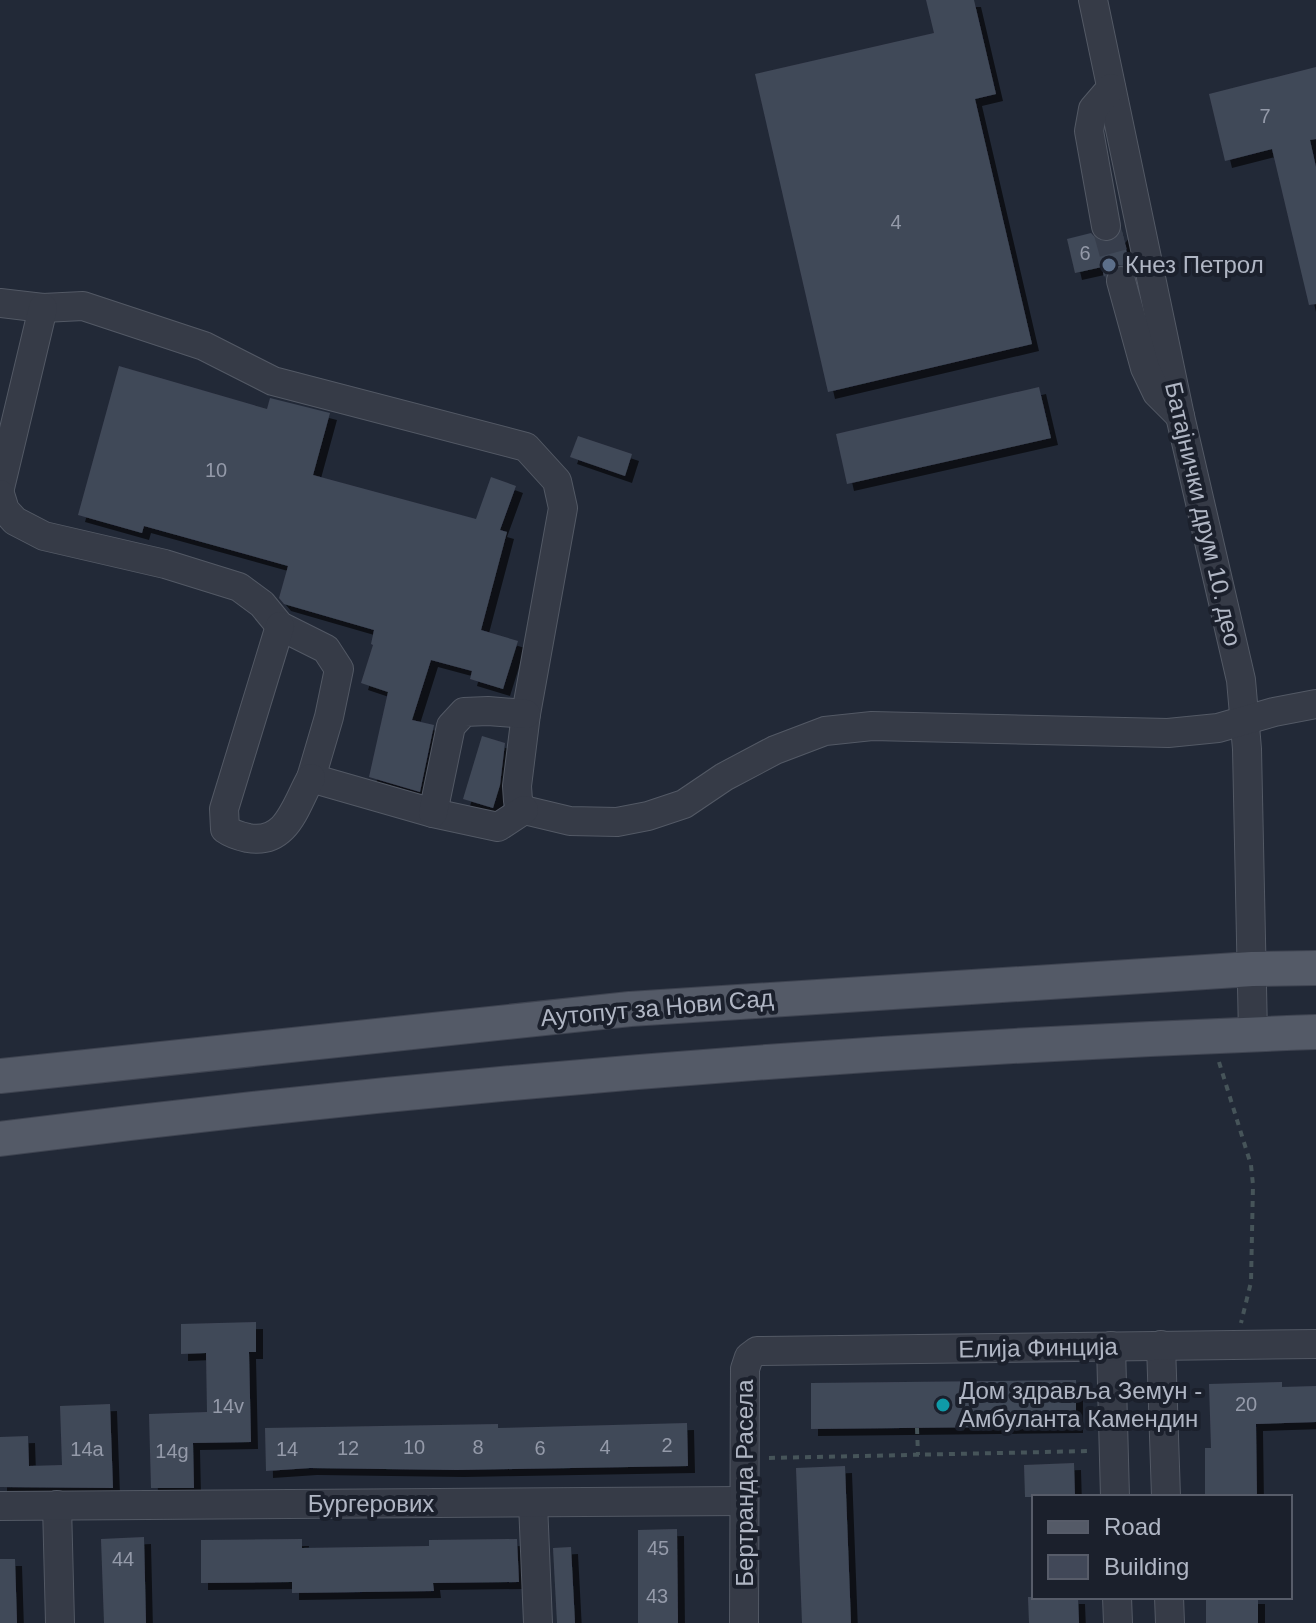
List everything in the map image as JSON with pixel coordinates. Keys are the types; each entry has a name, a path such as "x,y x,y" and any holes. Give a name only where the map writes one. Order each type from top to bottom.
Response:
{"main road":[{"name":"Аутопут за Нови Сад","path":"0,1076 630,1009 1252,969 1316,968"},
{"path":"0,1139 641,1071 1002,1045 1316,1032"}],"street":[{"name":"Батајнички друм 10. део","path":"1093,0 1180,416 1241,680 1245,719 1253,1034"},
{"path":"1106,226 1089,131 1093,109 1111,88"},
{"path":"1121,281 1145,368 1157,393 1180,416"},
{"path":"0,303 43,308 83,306 204,346 273,381 526,447 557,481 563,508 526,714 517,786 518,801 524,810 570,821 617,822 665,811 684,804 724,777 775,750 825,731 872,726 1168,733 1218,728 1316,704"},
{"path":"0,488 43,308"},
{"path":"0,494 5,510 15,521 44,536 165,564 239,587 262,604 280,626 326,649 339,669 311,778 282,832 263,840 233,835 225,829 224,809 280,626"},
{"path":"433,813 451,726 464,712 526,714"},
{"path":"311,778 433,813 498,827 524,810"},
{"name":"Елија Финција","path":"761,1349 1316,1344"},
{"path":"1161,1345 1166,1495"},
{"path":"1111,1346 1115,1495"},
{"name":"Бертранда Расела","path":"744,1623 745,1369 749,1357 761,1349"},
{"name":"Бургерових","path":"0,1506 743,1501"},
{"path":"533,1503 538,1623"},
{"path":"57,1505 60,1623"},
{"path":"1117,1599 1118,1623"},
{"path":"1169,1599 1170,1623"}],"path":[{"path":"1214,1036 1219,1066 1251,1165 1253,1185 1251,1282 1236,1345"},
{"path":"917,1428 918,1455"},
{"path":"769,1458 1113,1450"}],"building":[{"path":"926,0 974,0 996,94 975,99 1032,344 828,392 755,74 934,33"},
{"path":"1316,67 1316,139 1310,140 1316,167 1316,304 1309,305 1272,149 1225,161 1209,94"},
{"path":"1122,231 1130,267 1116,265 1104,277 1102,267 1075,273 1067,239 1091,233 1100,242 1108,243"},
{"path":"119,366 267,409 270,398 330,413 313,475 476,519 491,477 516,486 500,530 507,532 481,630 518,641 503,689 470,679 472,671 431,660 412,720 434,725 420,792 369,777 388,692 361,683 373,645 374,630 284,604 279,598 288,566 144,526 142,533 78,515"},
{"path":"1039,387 1051,438 847,484 836,434"},
{"path":"578,436 632,454 625,476 570,457"},
{"path":"482,736 505,743 500,785 493,808 463,799"},
{"path":"256,1322 256,1352 249,1352 251,1442 193,1443 194,1488 151,1488 149,1414 207,1412 206,1353 181,1354 181,1324"},
{"name":"Дом здравља Земун - Амбуланта Камендин","path":"1076,1380 1076,1426 811,1429 811,1383"},
{"path":"1282,1382 1282,1387 1316,1386 1316,1422 1256,1424 1257,1495 1205,1495 1205,1448 1211,1448 1209,1384"},
{"path":"110,1404 113,1488 0,1487 0,1437 28,1436 29,1466 62,1465 60,1406"},
{"path":"687,1423 688,1466 457,1470 310,1468 266,1471 265,1428 498,1424 498,1428"},
{"path":"1074,1463 1075,1495 1025,1497 1024,1465"},
{"path":"845,1466 851,1623 802,1623 796,1468"},
{"path":"677,1529 678,1623 638,1623 638,1530"},
{"path":"144,1537 146,1623 104,1623 101,1539"},
{"path":"302,1539 302,1548 429,1546 429,1540 517,1539 519,1582 433,1583 434,1591 292,1593 292,1582 201,1583 201,1540"},
{"path":"571,1547 575,1623 557,1623 553,1548"},
{"path":"0,1559 15,1559 17,1623 0,1623"},
{"path":"1028,1597 1078,1599 1079,1623 1029,1623"},
{"path":"1206,1599 1258,1599 1258,1623 1206,1623"}],"tunnel":[{"path":"1106,226 1121,281"}],"place":[{"name":"Кнез Петрол","path":"1109,265"},
{"name":"Дом здравља Земун - Амбуланта Камендин","path":"943,1405"}]}
